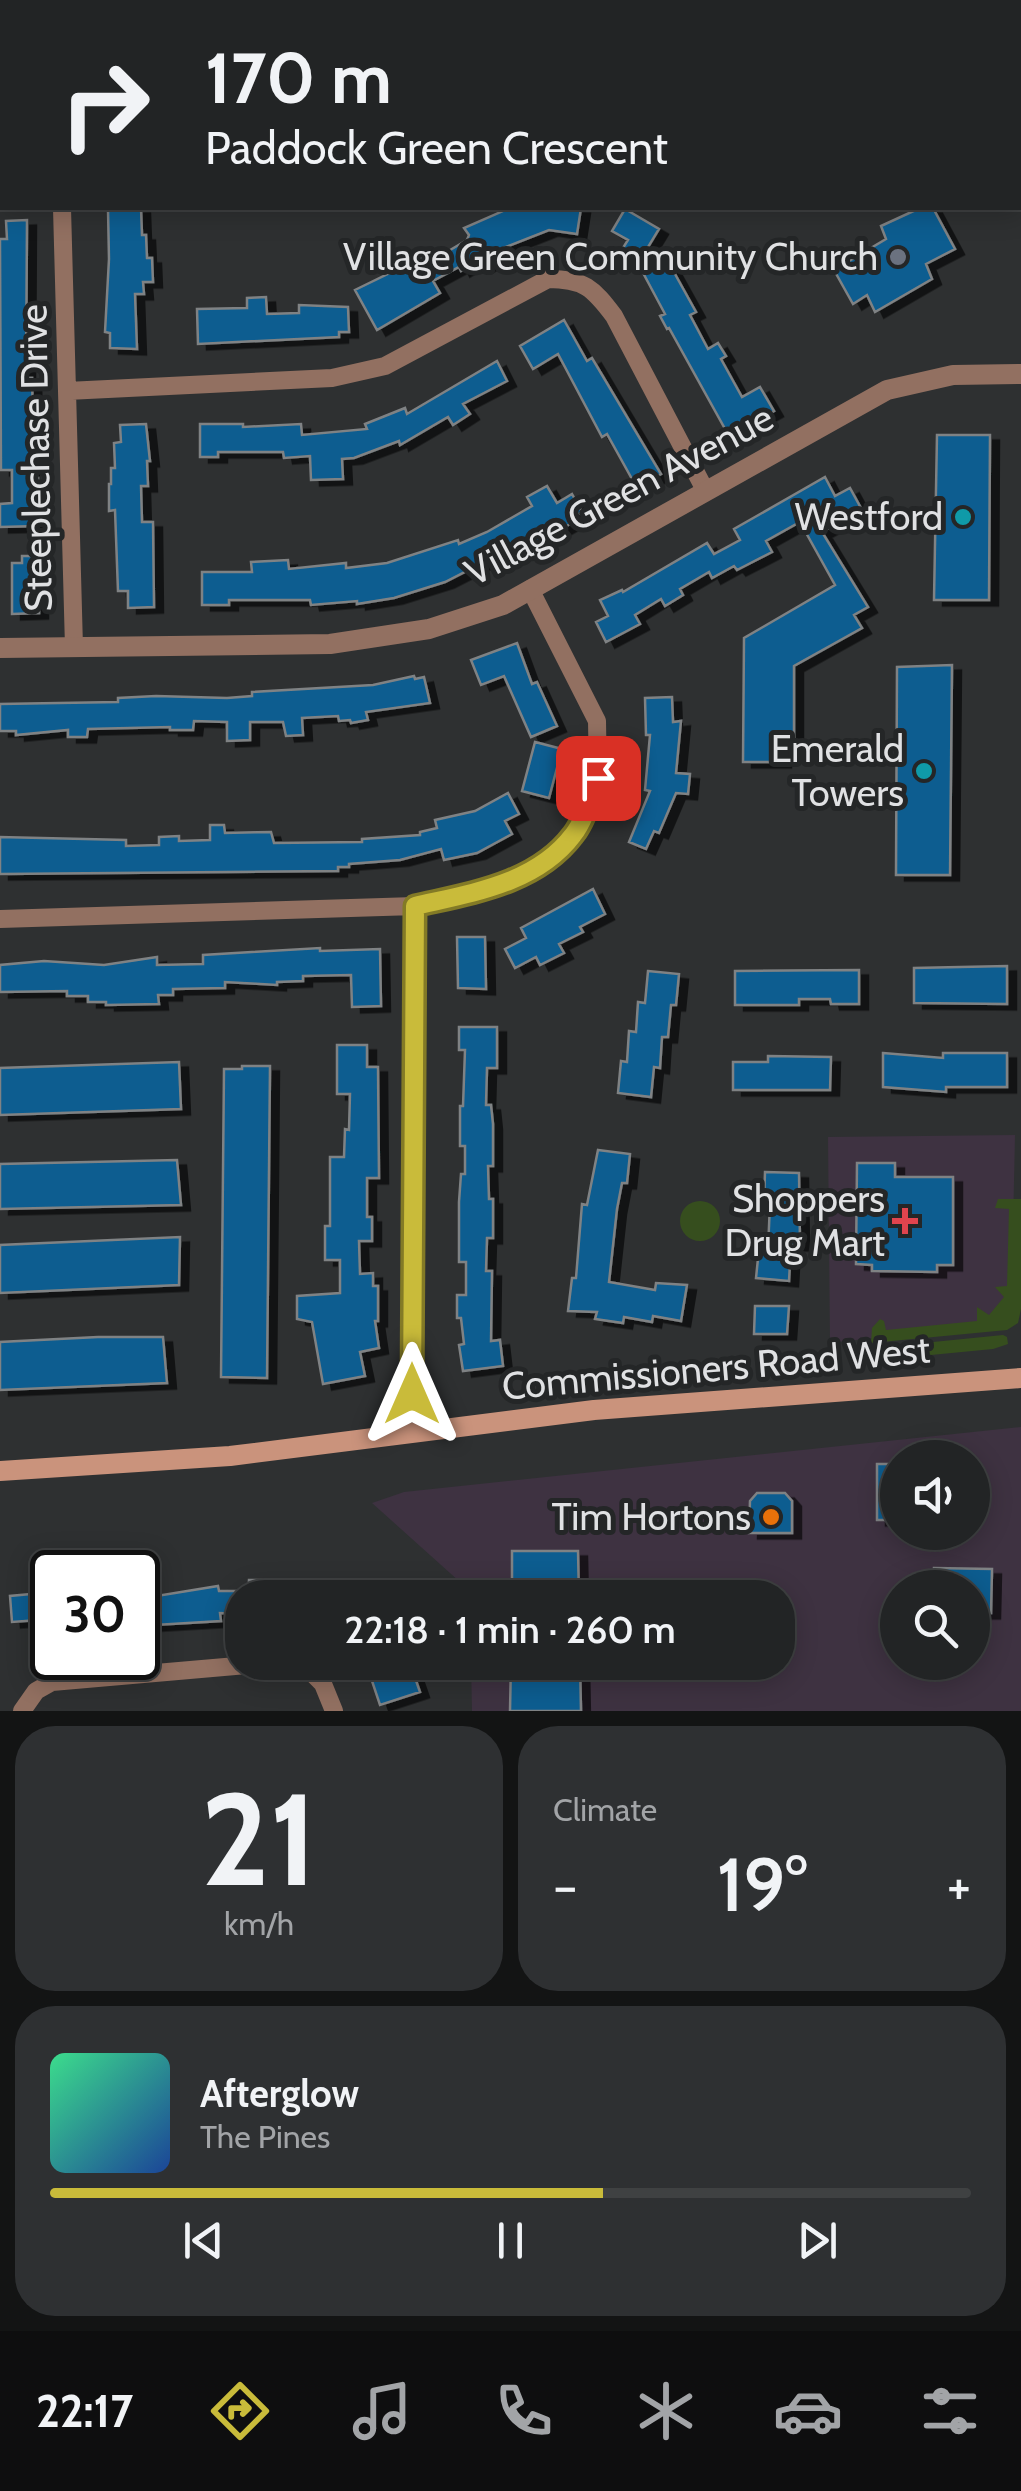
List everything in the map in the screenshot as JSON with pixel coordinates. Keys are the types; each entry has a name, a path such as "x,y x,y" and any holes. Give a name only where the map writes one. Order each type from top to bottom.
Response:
{"main road":[{"name":"Commissioners Road West","path":"0,1471 230,1456 594,1410 1021,1378"}],"street":[{"name":"Steeplechase Drive","path":"62,210 74,647"},
{"path":"67,390 332,378 385,366 548,279 572,279 596,292 614,316 706,490"},
{"name":"Village Green Avenue","path":"0,648 330,644 428,629 503,605 887,390 953,375 1021,374"},
{"path":"0,919 415,906 481,891 537,870 575,834 598,778 597,720 530,590"},
{"path":"412,1433 415,906"},
{"path":"22,1711 36,1691 52,1682 270,1662 309,1670 323,1684 334,1711"}],"shaded area":[{"path":"1015,1135 1011,1322 830,1343 828,1137"},
{"path":"1021,1427 1021,1711 472,1711 471,1680 795,1680 795,1580 458,1580 372,1503 404,1492 880,1442 880,1550 990,1550 990,1440 898,1440"}],"green space":[{"path":"998,1199 1021,1199 1018,1323 1007,1330 871,1343 872,1328 880,1319 886,1330 977,1321 977,1307 989,1315 1004,1297 995,1287 1007,1286 1009,1209 995,1208"},
{"path":"700,1201 714,1207 720,1221 714,1235 700,1241 686,1235 680,1221 686,1207"},
{"path":"1003,1335 1008,1344 993,1349 879,1360 873,1348"}],"building":[{"path":"108,210 141,210 142,235 146,235 147,258 152,258 153,282 143,282 144,294 135,294 137,349 110,348 110,333 105,332"},
{"path":"505,210 581,210 577,234 549,230 498,250 502,256 483,267 479,260 461,271 459,267 433,281 440,293 377,330 355,290 437,250 440,256 467,240 469,235 464,228"},
{"path":"624,210 659,229 639,262 621,251 628,240 612,231"},
{"name":"Village Green Community Church","path":"916,210 934,210 955,249 926,264 932,279 875,312 867,295 853,304 834,270 886,239 881,226"},
{"path":"27,220 26,378 32,378 30,478 38,478 38,526 0,527 0,504 12,503 12,470 1,470 0,239 7,239 6,221"},
{"path":"665,256 696,312 690,315 708,349 718,343 726,356 721,359 742,397 760,387 774,411 729,436 660,316 665,314 641,269"},
{"path":"266,297 267,314 299,313 299,305 348,307 349,332 339,332 339,337 198,344 197,309 247,308 247,298"},
{"path":"564,320 587,361 592,358 661,474 637,488 607,434 602,437 558,354 533,369 520,346"},
{"path":"497,361 507,381 463,404 470,414 453,425 448,417 400,445 399,441 342,459 343,479 311,480 310,456 284,458 283,452 218,452 218,457 200,457 200,424 301,424 302,435 367,429 365,424 405,408 407,414"},
{"path":"146,424 150,461 148,486 141,486 142,522 153,522 154,607 128,608 128,591 118,591 115,510 109,511 109,484 111,468 115,468 114,443 121,442 120,425"},
{"name":"Westford","path":"937,435 990,435 989,600 934,600"},
{"path":"825,477 835,496 850,488 862,510 822,532 868,607 854,615 862,628 794,666 794,746 782,745 782,762 743,762 744,638 835,585 800,522 766,541 772,552 712,578 709,572 680,589 683,595 665,606 661,599 635,615 640,624 606,642 596,622 608,616 600,600 623,592 707,543 714,554 740,540 734,529"},
{"path":"547,486 557,503 572,494 582,512 568,520 570,524 506,560 502,553 445,582 394,598 357,604 229,600 229,605 202,605 202,572 252,572 251,562 288,560 289,569 387,563 458,540 459,544 487,532 532,506 527,497"},
{"path":"22,556 36,556 36,564 39,563 39,613 12,614 12,563 22,563"},
{"path":"517,643 532,684 537,682 557,726 531,737 504,676 481,685 471,660"},
{"name":"Emerald Towers","path":"952,665 950,875 896,875 897,667"},
{"path":"424,677 430,703 366,712 368,720 351,723 339,721 338,716 302,718 303,735 286,736 283,722 250,722 250,740 227,741 227,722 194,721 193,730 88,729 87,737 68,737 68,730 16,735 16,731 0,731 0,704 118,702 118,698 156,696 227,698 252,696 252,692 373,685"},
{"path":"672,697 673,722 681,721 676,773 690,774 688,794 676,793 659,833 654,831 646,849 629,842 650,791 645,790 650,735 646,735 645,698"},
{"path":"535,742 562,749 549,798 522,791"},
{"path":"508,793 519,814 505,821 512,834 477,853 444,860 441,849 400,860 349,864 338,867 338,871 0,874 0,837 126,840 126,846 159,845 159,837 210,840 210,825 224,825 225,833 271,832 274,843 362,842 420,835 437,828 435,820 475,811"},
{"path":"593,889 605,914 580,927 583,932 559,944 564,953 540,965 536,957 515,968 505,949 526,938 521,928"},
{"path":"457,937 485,937 486,989 458,988"},
{"path":"320,948 380,949 381,1006 352,1007 351,975 303,976 303,981 277,985 225,982 225,988 173,989 173,995 158,995 159,1004 106,1005 88,1002 88,996 67,996 67,991 0,992 0,965 44,961 104,965 157,957 157,965 203,964 203,955"},
{"path":"1007,966 1007,1004 914,1003 914,968"},
{"path":"859,970 859,1004 799,999 799,1005 735,1005 735,971"},
{"path":"648,971 679,974 676,1005 671,1005 668,1037 662,1037 660,1068 654,1067 651,1097 618,1093 621,1061 627,1062 629,1031 636,1032 638,1002 645,1003"},
{"path":"459,1027 497,1027 497,1068 487,1068 486,1105 491,1105 493,1124 493,1166 488,1166 493,1238 487,1238 486,1271 492,1271 491,1341 500,1340 503,1366 463,1371 459,1345 464,1344 461,1318 457,1318 457,1295 466,1295 466,1262 459,1262 459,1202 461,1174 465,1174 460,1106 465,1050 459,1050"},
{"path":"337,1045 367,1045 367,1067 378,1067 379,1178 367,1178 367,1217 372,1217 372,1241 359,1241 360,1274 373,1273 373,1286 378,1286 375,1321 379,1348 360,1352 365,1376 323,1384 312,1322 297,1319 297,1296 340,1293 340,1260 325,1260 325,1226 330,1226 330,1157 344,1157 345,1129 349,1130 350,1094 337,1094"},
{"path":"883,1053 943,1058 943,1053 1007,1053 1007,1087 946,1087 946,1092 883,1087"},
{"path":"768,1056 831,1057 830,1090 733,1090 733,1062 768,1062"},
{"path":"179,1062 181,1109 0,1115 0,1068"},
{"path":"270,1066 267,1378 221,1377 224,1069"},
{"path":"598,1150 630,1154 627,1183 622,1183 617,1209 609,1282 655,1290 656,1283 687,1285 681,1321 653,1316 652,1322 624,1317 623,1323 595,1319 597,1312 568,1311 572,1278 576,1278 582,1204 587,1205"},
{"path":"177,1160 181,1205 0,1209 0,1164"},
{"name":"Shoppers Drug Mart","path":"857,1163 895,1163 895,1177 953,1177 953,1265 937,1265 937,1272 872,1271 872,1265 856,1264"},
{"path":"765,1172 799,1173 800,1245 791,1245 789,1281 756,1278 759,1249 768,1250 770,1203 764,1203"},
{"path":"180,1237 179,1285 0,1293 0,1245"},
{"path":"755,1306 789,1306 787,1334 754,1334"},
{"path":"163,1337 167,1383 0,1390 0,1342"},
{"path":"877,1464 880,1464 880,1520"},
{"name":"Tim Hortons","path":"757,1493 785,1493 792,1501 792,1533 749,1533 750,1501"},
{"path":"512,1551 578,1551 579,1580 512,1580"},
{"path":"992,1569 991,1613 990,1570 934,1570"},
{"path":"218,1586 219,1591 225,1591 225,1613 220,1613 221,1621 160,1625 160,1595"},
{"path":"30,1594 30,1621 12,1622 10,1596"},
{"path":"416,1680 420,1692 380,1705 372,1681"},
{"path":"511,1680 580,1680 581,1711 510,1711"}],"place":[{"name":"Village Green Community Church","path":"898,257"},
{"name":"Westford","path":"963,517"},
{"name":"Emerald Towers","path":"924,771"},
{"name":"Shoppers Drug Mart","path":"905,1221"},
{"name":"Tim Hortons","path":"771,1517"}],"route":[{"path":"412,1394 415,906 481,891 537,870 575,834 598,778"}]}
